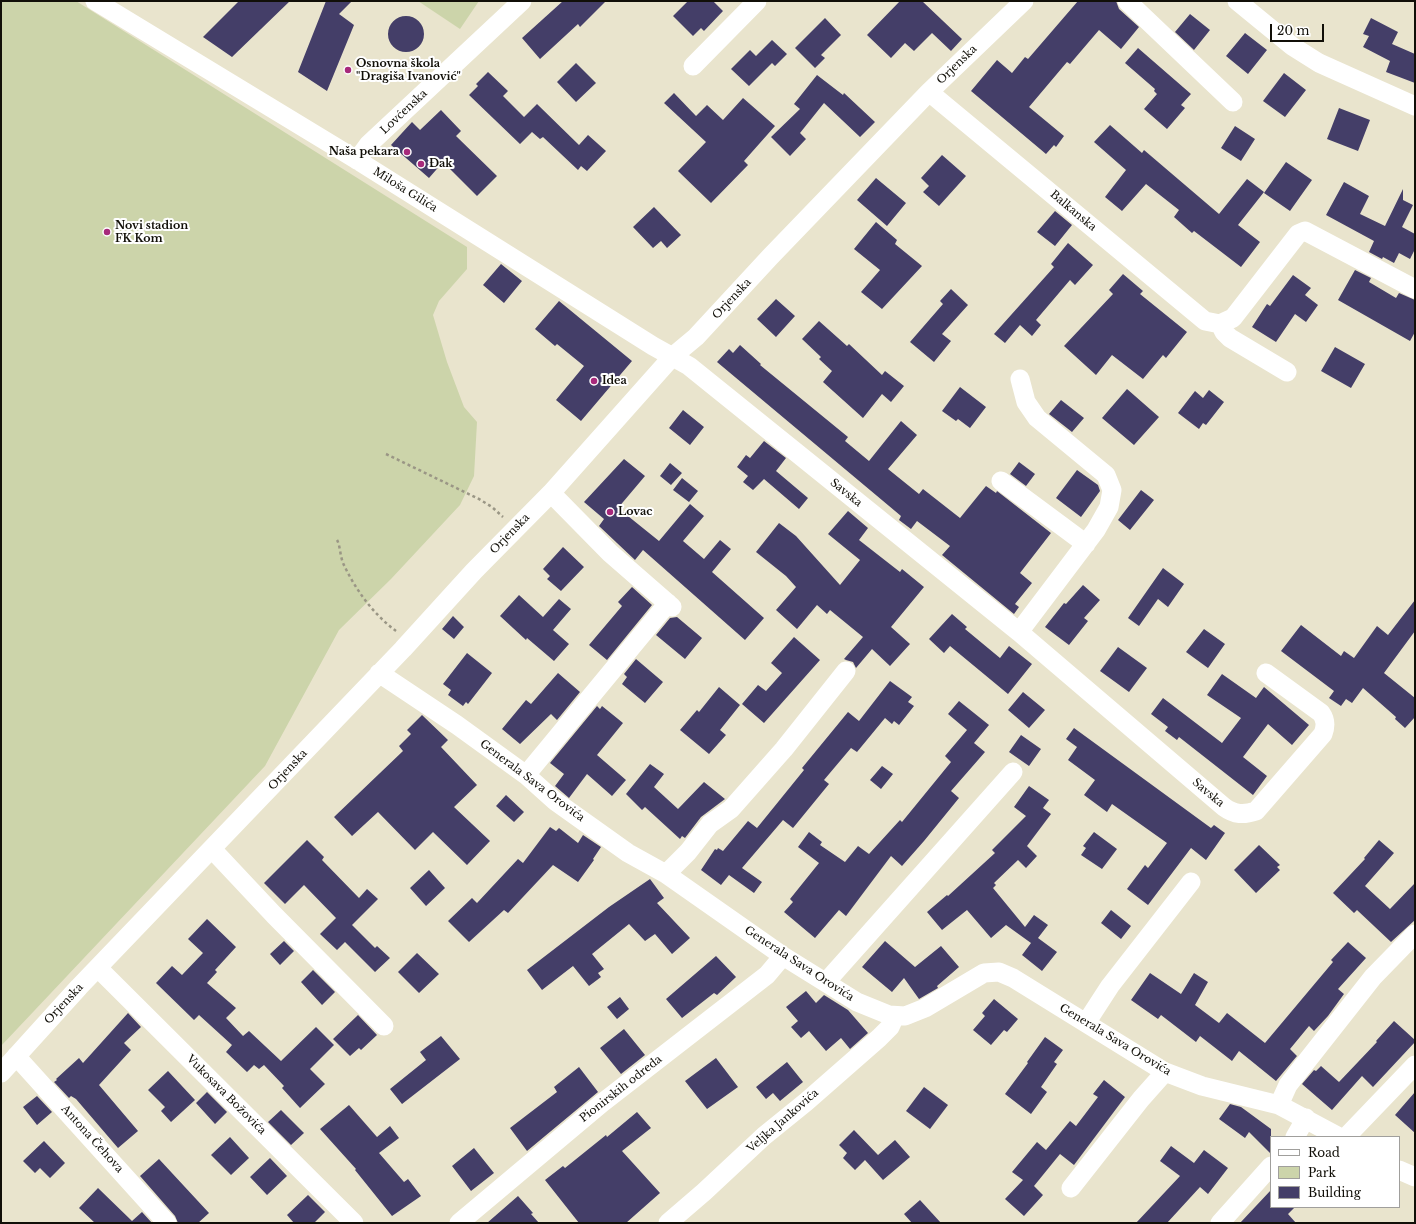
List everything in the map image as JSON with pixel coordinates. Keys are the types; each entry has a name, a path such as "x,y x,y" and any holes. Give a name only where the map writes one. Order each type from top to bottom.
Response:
{"street":[{"name":"Miloša Gilića","path":"95,1 118,7 357,160 672,356"},
{"name":"Lovćenska","path":"357,160 368,145 522,1"},
{"path":"693,66 757,1"},
{"name":"Orjenska","path":"1,1073 98,968 379,674 474,571 551,493 672,356 696,337 770,257 929,92 1024,1"},
{"path":"1127,1 1233,102"},
{"path":"1237,1 1292,46 1319,63 1415,106"},
{"name":"Balkanska","path":"929,92 1205,321 1220,324"},
{"path":"1287,372 1230,338 1224,332 1220,324 1233,318 1240,311 1296,237 1302,232 1310,233 1415,289"},
{"name":"Savska","path":"672,356 689,366 1019,632 1224,807 1237,814 1256,811 1323,734 1326,727 1324,717 1321,713 1266,673"},
{"path":"1019,632 1086,544 1109,507 1112,490 1111,483 1106,475 1037,418 1026,402 1020,379"},
{"path":"1001,481 1086,544"},
{"path":"526,775 670,605 610,552 551,493"},
{"path":"666,874 688,852 710,824 731,810 784,749 846,671"},
{"name":"Generala Sava Orovića","path":"379,674 457,725 526,775 555,801 628,853 666,874 783,956 856,1002 895,1016 905,1016 916,1012 984,973 995,972 1006,974 1165,1072 1202,1086 1279,1105 1306,1118 1337,1136"},
{"path":"826,982 1013,772"},
{"path":"212,849 274,915 384,1026"},
{"path":"1086,1023 1115,980 1191,882"},
{"path":"1279,1105 1288,1085 1373,977 1415,934"},
{"name":"Pionirskih odreda","path":"459,1223 602,1103 766,975 783,956"},
{"name":"Vukosava Božovića","path":"98,968 354,1223"},
{"name":"Veljka Jankovića","path":"668,1223 704,1192 764,1136 806,1102 879,1038 890,1027 895,1016"},
{"name":"Antona Čehova","path":"16,1056 167,1223"},
{"path":"1347,1136 1415,1065"},
{"path":"1071,1188 1140,1099 1165,1072"},
{"path":"1296,1136 1306,1118"},
{"path":"1220,1223 1270,1167"},
{"path":"1400,1170 1415,1177"}],"path":[{"path":"386,454 479,499 492,507 506,520"},
{"path":"337,540 338,550 344,565 372,610 398,632"}],"green space":[{"path":"1,1 76,1 467,247 467,269 439,301 433,315 447,362 464,407 477,422 474,476 460,505 391,579 339,630 265,766 1,1046"},
{"path":"418,1 479,1 460,29"}],"building":[{"path":"239,1 290,1 232,57 203,37"},
{"path":"326,1 352,1 339,14 354,25 327,91 298,72"},
{"path":"563,1 606,1 580,27 578,24 540,59 522,38"},
{"path":"688,1 713,1 723,11 704,31 701,28 693,36 673,16"},
{"path":"900,1 922,1 962,39 951,51 932,33 914,51 905,43 891,58 867,35"},
{"path":"1078,1 1116,1 1119,9 1139,27 1121,49 1099,30 1070,64 1067,62 1029,107 1064,136 1056,147 1054,145 1046,154 971,91 997,60 1012,73 1025,57 1028,59"},
{"path":"1190,14 1210,30 1194,50 1175,32"},
{"path":"410,16 419,21 423,27 423,41 419,47 410,52 402,52 393,47 389,41 388,30 393,21 399,17"},
{"path":"825,18 841,35 821,55 825,58 815,68 795,48"},
{"path":"1371,18 1398,32 1392,44 1415,54 1415,83 1386,72 1390,61 1363,47 1369,36 1363,34"},
{"path":"1245,33 1267,50 1248,74 1226,56"},
{"path":"772,40 787,54 775,66 772,63 749,86 731,69 750,50 756,56"},
{"path":"1138,48 1191,94 1181,105 1185,108 1167,129 1144,109 1157,94 1154,91 1155,89 1125,63"},
{"path":"576,63 596,83 576,102 557,82"},
{"path":"488,72 508,91 503,96 524,117 537,104 579,145 588,135 606,151 587,171 581,166 578,170 543,137 540,139 532,132 520,144 469,95 478,86 476,84"},
{"path":"1284,73 1306,90 1285,117 1263,101"},
{"path":"817,75 843,95 844,93 875,122 860,137 824,103 800,133 806,139 790,156 771,137 800,109 794,104"},
{"path":"674,93 696,116 707,105 723,120 743,98 775,126 744,161 748,165 711,203 678,171 706,142 664,103"},
{"path":"1339,108 1370,120 1358,151 1327,139"},
{"path":"441,110 461,131 456,136 497,176 477,196 443,162 429,178 391,145 412,122 420,130"},
{"path":"1110,125 1142,153 1144,150 1219,214 1247,179 1264,192 1238,225 1260,242 1241,267 1194,231 1192,233 1174,217 1179,210 1146,184 1122,211 1105,197 1126,170 1094,142"},
{"path":"1235,126 1255,139 1241,161 1221,148"},
{"path":"942,155 966,176 939,206 923,192 929,186 921,178"},
{"path":"1286,162 1312,180 1290,211 1264,193"},
{"path":"876,178 906,203 887,226 857,200"},
{"path":"1344,182 1369,196 1360,214 1385,226 1403,189 1403,200 1413,205 1402,227 1415,234 1415,249 1410,259 1399,253 1394,263 1383,257 1382,259 1369,252 1374,241 1326,215"},
{"path":"654,207 681,235 667,248 661,241 653,248 633,227"},
{"path":"1055,211 1072,225 1055,246 1037,232"},
{"path":"876,222 897,240 895,244 922,266 882,309 861,292 880,270 854,249"},
{"path":"1068,243 1093,265 1075,285 1070,280 1036,320 1041,325 1032,336 1020,325 1005,343 994,334 1054,267 1051,264"},
{"path":"501,264 522,281 504,303 483,285"},
{"path":"1355,270 1371,278 1369,282 1396,298 1399,293 1415,300 1415,332 1410,341 1338,300"},
{"path":"1123,274 1143,291 1140,294 1187,332 1166,358 1163,355 1143,379 1112,355 1096,375 1064,346 1113,294 1109,290"},
{"path":"1293,275 1311,288 1305,295 1318,305 1306,322 1295,314 1276,342 1252,327 1267,304 1270,306"},
{"path":"951,289 968,305 942,334 951,341 934,362 910,342 943,304 940,301"},
{"path":"776,299 795,316 776,337 757,319"},
{"path":"559,301 632,361 581,421 556,400 584,366 557,344 555,346 535,329"},
{"path":"819,321 847,346 849,344 882,375 885,371 904,386 891,402 882,394 863,418 823,382 832,371 819,359 821,357 802,339"},
{"path":"740,345 761,364 760,365 848,437 845,441 869,461 901,421 917,435 888,469 919,494 923,489 960,518 986,486 996,493 997,491 1051,533 1020,573 1032,583 1015,604 1019,607 1014,614 942,555 950,546 917,521 911,529 899,520 901,516 717,362 729,349 733,353"},
{"path":"1335,347 1365,364 1351,388 1321,371"},
{"path":"960,387 986,407 970,428 958,419 956,421 942,411"},
{"path":"1127,389 1159,417 1134,445 1102,418"},
{"path":"1209,390 1224,402 1206,425 1203,423 1199,429 1178,413 1195,391 1203,398"},
{"path":"1061,400 1084,418 1072,432 1049,414"},
{"path":"683,410 704,427 690,445 669,428"},
{"path":"764,441 786,458 776,471 808,498 799,509 764,479 753,490 743,482 748,476 737,467 746,455 750,458"},
{"path":"624,459 645,476 618,508 659,541 690,504 704,516 683,541 704,559 720,540 731,549 712,572 764,618 745,640 643,550 635,560 599,526 604,519 584,502"},
{"path":"1019,462 1035,474 1026,486 1010,474"},
{"path":"670,463 682,473 671,485 660,476"},
{"path":"1077,470 1098,485 1100,491 1081,517 1056,498"},
{"path":"682,478 698,491 689,502 673,490"},
{"path":"1141,490 1154,500 1130,530 1118,520"},
{"path":"848,511 868,528 859,540 900,572 902,569 924,587 891,627 910,644 890,666 872,649 856,668 853,662 844,659 863,637 830,610 827,614 817,605 797,629 776,610 796,587 786,576 756,552 779,523 796,536 840,585 860,560 828,534"},
{"path":"563,547 584,567 561,591 547,579 550,576 543,569"},
{"path":"1163,568 1184,584 1168,607 1158,599 1139,626 1128,618"},
{"path":"1083,585 1100,600 1084,618 1088,621 1069,645 1045,627 1064,603 1066,604"},
{"path":"632,587 652,605 607,660 589,645 622,606 618,602"},
{"path":"519,595 543,617 559,599 571,609 553,630 569,644 554,661 527,638 526,640 500,616"},
{"path":"1415,600 1415,631 1384,673 1415,698 1415,717 1405,728 1395,719 1396,717 1363,688 1352,703 1346,699 1341,706 1329,698 1334,691 1281,651 1301,625 1341,656 1344,651 1354,658 1377,626 1388,635"},
{"path":"952,614 967,627 965,629 1000,658 1009,646 1032,664 1008,694 950,646 944,653 929,639"},
{"path":"453,616 464,627 454,639 442,629"},
{"path":"677,617 702,638 685,659 656,635 670,618"},
{"path":"1204,629 1225,644 1208,668 1186,652"},
{"path":"794,637 820,660 764,723 742,704 758,685 766,691 782,673 771,663"},
{"path":"1118,647 1147,668 1129,692 1100,671"},
{"path":"467,653 492,673 468,704 466,702 463,706 448,695 451,690 443,684"},
{"path":"636,659 663,682 645,703 622,684 627,677 624,674"},
{"path":"558,673 580,692 557,720 551,714 520,744 502,729 526,700 531,704"},
{"path":"1222,674 1256,698 1264,687 1309,725 1292,745 1268,724 1243,757 1267,776 1253,795 1179,737 1177,740 1165,731 1168,727 1151,714 1163,698 1222,743 1241,718 1207,695"},
{"path":"890,681 912,697 908,702 914,706 899,725 894,721 892,724 885,718 857,752 851,748 824,780 829,784 793,828 783,820 742,868 762,882 754,893 729,875 721,885 701,870 715,849 717,850 718,848 723,851 748,821 757,828 804,770 802,768 848,712 859,721"},
{"path":"719,687 740,705 720,730 726,735 709,754 680,730 697,710 699,712"},
{"path":"1023,692 1045,710 1029,728 1008,710"},
{"path":"959,701 989,725 974,743 985,752 951,791 959,798 902,866 891,856 846,916 839,910 815,938 784,912 793,902 790,899 819,863 798,847 809,832 822,842 820,845 845,862 858,846 869,854 900,820 902,822 951,762 945,756 967,730 948,714"},
{"path":"597,706 600,709 602,706 623,723 597,755 626,780 612,796 587,774 569,798 555,786 564,774 550,763"},
{"path":"422,715 448,740 441,747 477,785 454,807 490,841 467,865 433,832 415,850 378,812 352,836 334,817 403,751 399,746 411,734 407,730"},
{"path":"1074,728 1211,828 1214,825 1225,833 1206,860 1191,848 1148,905 1127,889 1145,865 1148,868 1167,843 1112,804 1107,812 1084,795 1095,780 1068,760 1077,747 1066,739"},
{"path":"1021,735 1041,749 1029,766 1009,752"},
{"path":"650,764 664,774 654,787 678,809 704,782 725,799 701,817 685,838 682,836 680,839 645,807 642,810 626,794"},
{"path":"882,766 893,774 881,789 870,780"},
{"path":"1029,786 1049,800 1043,808 1051,814 1027,846 1037,856 1026,868 1018,860 994,883 996,885 993,888 1025,927 1034,915 1048,925 1038,938 1057,952 1042,971 1022,955 1031,943 1006,925 991,938 967,910 942,930 927,912 947,895 948,896 995,853 992,850 1026,816 1014,807"},
{"path":"506,795 524,812 514,822 496,806"},
{"path":"550,827 556,831 559,828 578,843 583,835 601,847 593,859 594,860 578,882 553,865 508,913 504,910 469,942 448,921 472,898 477,903 518,859 523,863"},
{"path":"1094,832 1117,849 1102,869 1081,855 1086,848 1083,846"},
{"path":"307,840 324,857 322,860 359,898 367,889 378,899 352,925 375,948 377,946 390,958 375,972 345,942 337,950 320,934 336,918 304,885 285,904 264,883"},
{"path":"1379,840 1394,853 1365,886 1390,909 1415,883 1415,920 1391,942 1357,910 1354,913 1333,893 1365,859 1364,858"},
{"path":"1259,845 1280,865 1277,867 1280,870 1256,893 1234,870"},
{"path":"429,870 445,888 426,906 410,888"},
{"path":"650,879 664,898 657,903 690,938 672,954 655,934 645,941 629,924 592,954 604,969 598,973 601,977 589,986 573,966 542,990 527,970 609,907"},
{"path":"1111,910 1131,926 1121,939 1101,923"},
{"path":"207,919 236,947 215,970 217,972 207,983 236,1008 226,1018 243,1036 249,1031 281,1061 316,1027 334,1045 310,1069 325,1084 300,1108 282,1088 284,1086 264,1065 259,1069 254,1065 247,1072 226,1052 232,1045 199,1015 194,1020 156,983 172,966 182,975 203,953 188,939"},
{"path":"284,941 294,951 280,965 270,954"},
{"path":"885,941 915,967 941,946 959,967 937,986 938,988 919,999 904,978 892,992 862,967"},
{"path":"1348,942 1366,958 1338,989 1344,994 1328,1016 1314,1031 1309,1026 1290,1049 1297,1056 1276,1081 1239,1051 1232,1061 1200,1036 1196,1042 1161,1015 1158,1019 1131,1000 1150,973 1181,994 1194,973 1208,982 1195,1005 1219,1023 1227,1013 1265,1043 1333,962 1331,960"},
{"path":"417,953 439,974 419,993 398,972"},
{"path":"716,956 736,977 717,995 714,993 682,1018 666,999"},
{"path":"313,970 335,992 322,1005 301,982"},
{"path":"806,991 816,1003 824,995 848,1010 868,1033 850,1049 841,1038 826,1051 809,1031 801,1038 791,1027 798,1021 786,1007"},
{"path":"620,997 629,1009 617,1019 607,1007"},
{"path":"994,999 1018,1019 1007,1032 1004,1030 991,1045 973,1030 985,1016 982,1013"},
{"path":"128,1013 141,1027 124,1043 131,1050 99,1085 138,1131 118,1148 76,1099 71,1096 69,1098 54,1082 79,1058 83,1063"},
{"path":"358,1015 377,1035 361,1050 359,1048 350,1056 333,1039"},
{"path":"1394,1021 1415,1040 1415,1042 1373,1087 1362,1076 1332,1110 1302,1084 1314,1070 1316,1071 1321,1066 1339,1082 1377,1042 1376,1041"},
{"path":"624,1029 645,1055 621,1074 600,1048"},
{"path":"441,1036 460,1059 402,1104 390,1089 426,1060 420,1052"},
{"path":"1045,1037 1063,1050 1054,1062 1057,1064 1041,1087 1047,1092 1031,1114 1005,1094"},
{"path":"716,1058 738,1087 707,1109 685,1081"},
{"path":"787,1062 803,1082 780,1101 773,1093 766,1099 756,1087"},
{"path":"579,1067 598,1092 527,1151 510,1128 557,1092 554,1087"},
{"path":"168,1071 195,1100 171,1122 161,1111 165,1107 148,1090"},
{"path":"1104,1080 1125,1097 1074,1165 1060,1154 1034,1186 1043,1195 1024,1216 1005,1199 1023,1180 1012,1172 1037,1142 1046,1150 1070,1121 1076,1126 1098,1097 1093,1094"},
{"path":"924,1087 948,1105 930,1129 906,1111"},
{"path":"207,1092 227,1112 215,1124 196,1103"},
{"path":"1415,1092 1415,1133 1395,1115"},
{"path":"37,1096 52,1112 37,1125 23,1107"},
{"path":"1230,1104 1241,1107 1271,1129 1270,1153 1249,1132 1245,1138 1219,1119"},
{"path":"349,1105 377,1137 390,1126 399,1138 379,1153 404,1182 408,1179 421,1196 392,1216 355,1170 356,1169 320,1129"},
{"path":"281,1110 304,1133 291,1145 268,1122"},
{"path":"637,1112 651,1128 622,1151 660,1193 626,1223 579,1223 545,1180 563,1166 565,1168 606,1135 607,1137"},
{"path":"854,1130 878,1155 895,1140 910,1157 883,1180 865,1160 855,1170 843,1158 847,1153 839,1145"},
{"path":"230,1137 249,1158 231,1175 211,1155"},
{"path":"44,1141 65,1163 50,1178 40,1168 35,1173 23,1161"},
{"path":"1171,1146 1194,1163 1204,1150 1228,1168 1208,1194 1200,1187 1167,1223 1136,1223 1180,1176 1160,1161"},
{"path":"474,1148 494,1173 471,1191 452,1166"},
{"path":"270,1158 287,1176 267,1195 250,1177"},
{"path":"159,1159 209,1213 198,1223 178,1223 175,1216 140,1176"},
{"path":"98,1188 132,1221 142,1212 152,1223 95,1223 79,1208"},
{"path":"1270,1191 1270,1208 1294,1208 1288,1214 1296,1223 1240,1223"},
{"path":"308,1195 325,1212 314,1223 294,1223 287,1215"},
{"path":"518,1196 533,1213 531,1214 539,1223 487,1223"},
{"path":"920,1200 941,1223 912,1223 904,1214"}],"place":[{"name":"Osnovna škola \"Dragiša Ivanović\"","path":"348,70"},
{"name":"Naša pekara","path":"407,152"},
{"name":"Đak","path":"421,164"},
{"name":"Novi stadion FK Kom","path":"107,232"},
{"name":"Idea","path":"594,381"},
{"name":"Lovac","path":"610,512"}]}
